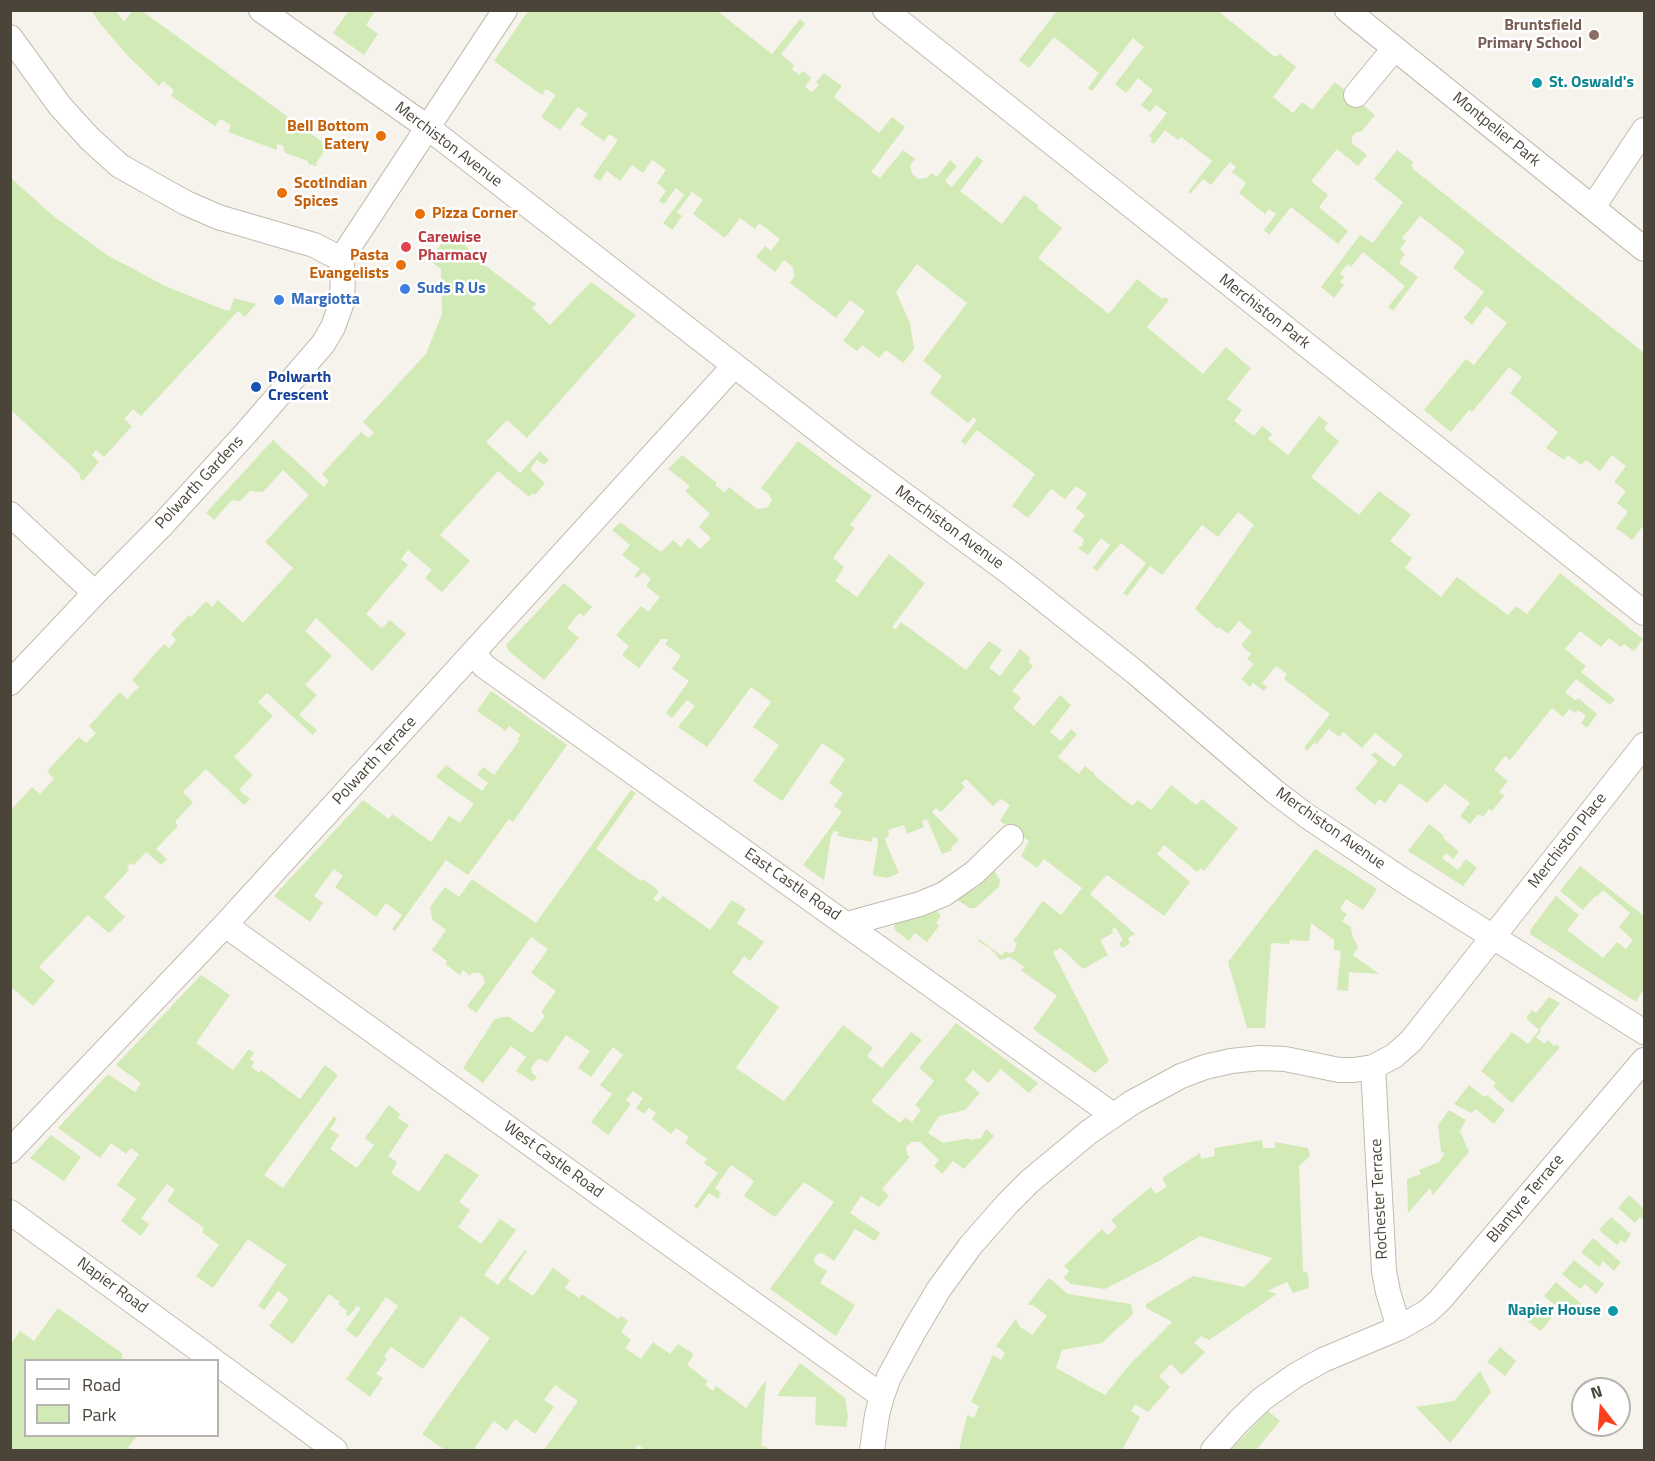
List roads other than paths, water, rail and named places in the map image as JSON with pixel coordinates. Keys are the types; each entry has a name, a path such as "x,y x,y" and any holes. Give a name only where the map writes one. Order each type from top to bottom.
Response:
{"street":[{"name":"Merchiston Avenue","path":"261,10 427,127 734,366 1028,586 1307,816 1644,1032"},
{"path":"10,37 60,106 90,139 120,166 186,203 218,217 314,244 341,259 505,10"},
{"name":"Merchiston Park","path":"885,10 1644,613"},
{"name":"Montpelier Park","path":"1347,10 1644,249"},
{"path":"1356,95 1394,49"},
{"path":"1593,207 1644,130"},
{"name":"Polwarth Gardens","path":"10,683 165,522 323,344 333,327 342,302 344,274 341,259"},
{"name":"Polwarth Terrace","path":"10,1151 225,925 734,366"},
{"path":"10,514 95,593"},
{"name":"East Castle Road","path":"474,653 484,666 1113,1115"},
{"name":"Merchiston Place","path":"1373,1067 1406,1047 1644,745"},
{"path":"848,924 920,904 944,894 974,873 1011,837"},
{"name":"West Castle Road","path":"225,925 882,1396"},
{"path":"872,1450 882,1396 889,1377 939,1289 971,1245 1030,1181 1113,1115 1181,1076 1231,1061 1260,1058 1285,1059 1339,1070 1373,1067"},
{"name":"Blantyre Terrace","path":"1213,1450 1254,1406 1296,1375 1323,1360 1399,1328 1427,1312 1440,1300 1644,1060"},
{"name":"Rochester Terrace","path":"1373,1067 1384,1271 1399,1328"},
{"name":"Napier Road","path":"10,1212 212,1359"},
{"path":"219,1365 336,1450"}],"place":[{"name":"Bruntsfield Primary School","path":"1594,35"},
{"name":"St. Oswald's","path":"1537,83"},
{"name":"Bell Bottom Eatery","path":"381,136"},
{"name":"ScotIndian Spices","path":"282,193"},
{"name":"Pizza Corner","path":"420,214"},
{"name":"Carewise Pharmacy","path":"406,247"},
{"name":"Pasta Evangelists","path":"401,265"},
{"name":"Suds R Us","path":"405,289"},
{"name":"Margiotta","path":"279,300"},
{"name":"Polwarth Crescent","path":"256,387"},
{"name":"Napier House","path":"1613,1311"}]}
